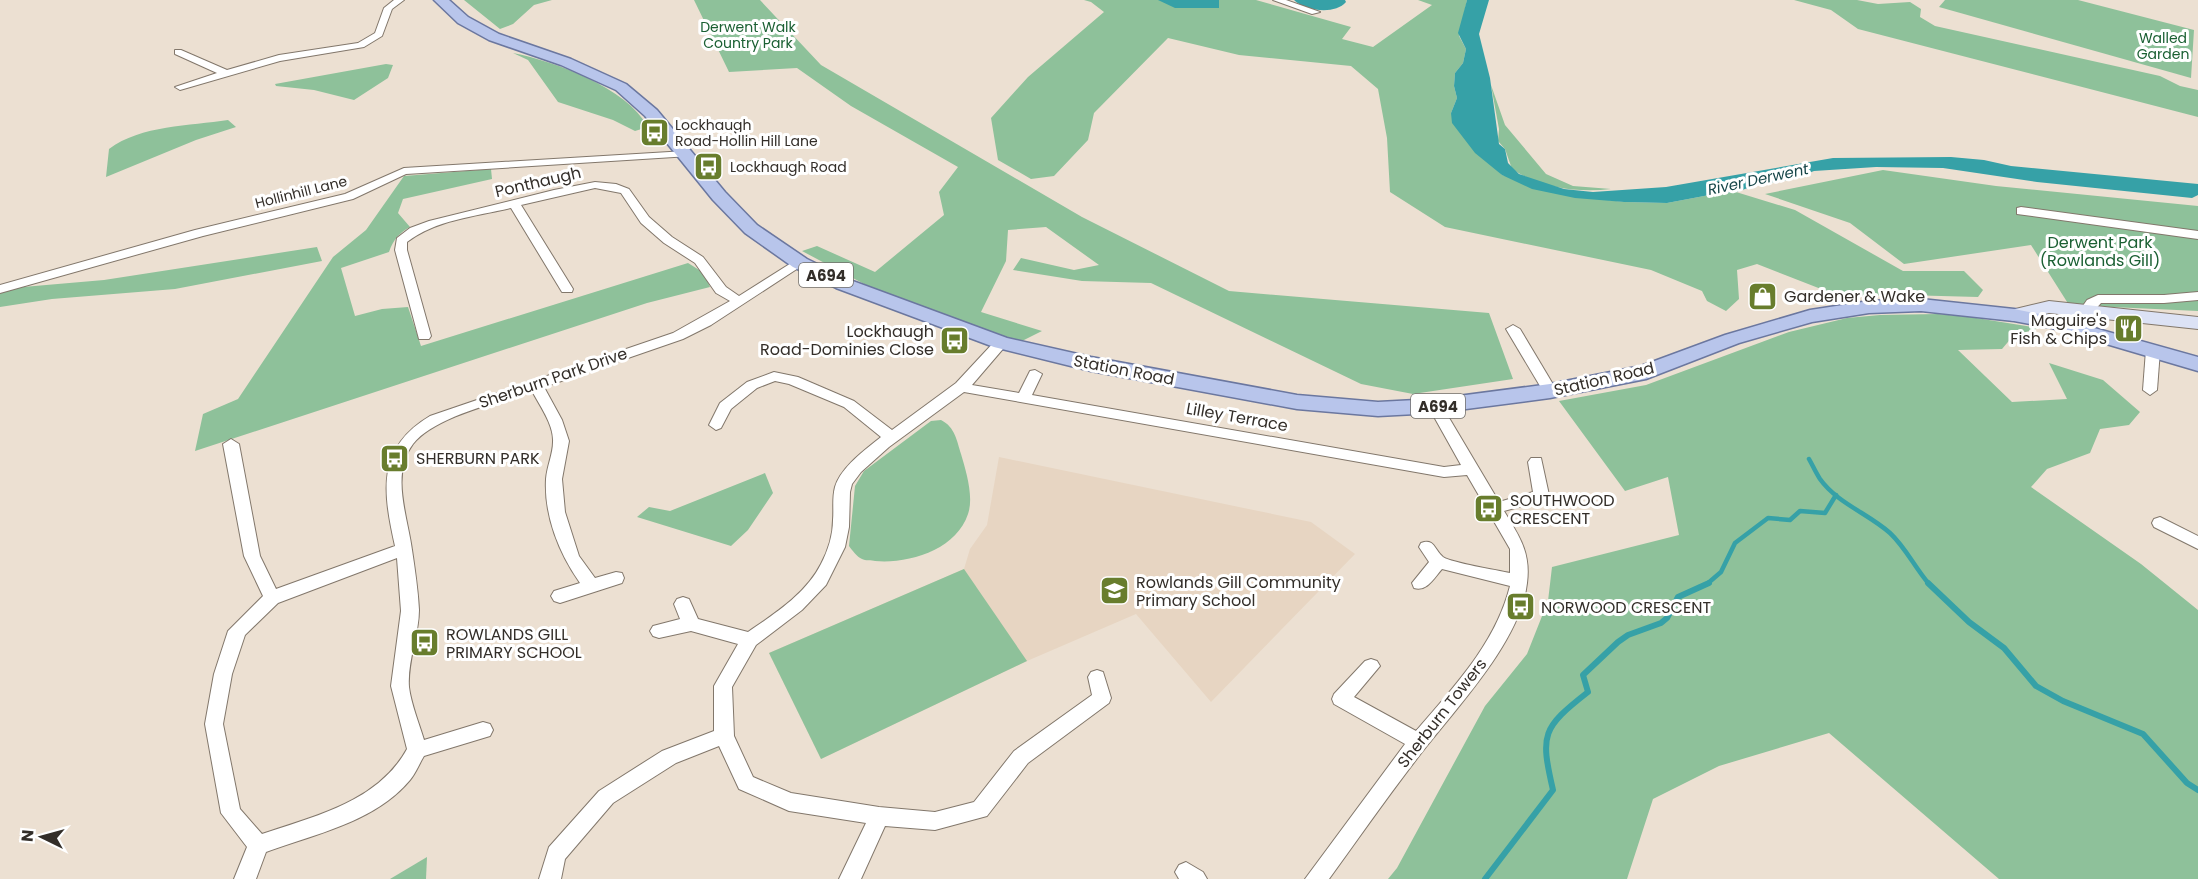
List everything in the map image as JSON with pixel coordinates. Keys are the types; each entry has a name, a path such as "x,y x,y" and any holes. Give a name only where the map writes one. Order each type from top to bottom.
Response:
{"main road":[{"name":"A694","path":"441,0 463,20 494,38 582,69 621,87 651,113 719,196 751,229 800,263 843,284 1001,344"},
{"name":"Station Road","path":"1001,344 1091,364 1297,402 1378,409 1435,406 1550,391 1646,372 1770,327 1847,310 1921,305 2014,315 2059,315 2198,364"},
{"path":"2059,315 2087,310 2198,323"}],"street":[{"path":"180,87 279,58 350,48 369,41 379,34 388,8 400,0"},
{"path":"1277,0 1315,12"},
{"path":"178,52 225,73"},
{"name":"Hollinhill Lane","path":"0,289 199,233 349,197 404,171 686,154"},
{"name":"Ponthaugh","path":"424,336 401,250 401,241 414,231 433,224 554,193 595,186 616,187 625,191 645,220 668,240 699,260 721,290 739,301"},
{"path":"515,204 567,289"},
{"path":"2021,211 2198,235"},
{"name":"Sherburn Park Drive","path":"417,750 400,686 410,611 404,549 394,502 397,458 402,444 422,424 678,336 706,322 800,263"},
{"path":"2087,310 2098,299 2164,299 2198,296"},
{"path":"1513,329 1550,391"},
{"path":"1001,344 960,387 863,461 843,484 841,527 832,564 813,591 750,640 723,686 724,736 746,783 789,802 879,816 935,821 980,810 1021,757 1102,698 1097,677"},
{"path":"2150,390 2153,350"},
{"path":"1023,398 1035,374"},
{"path":"716,425 725,406 752,384 774,376 793,380 849,404 892,438"},
{"path":"536,384 555,420 561,441 554,479 557,512 564,538 571,558 591,586"},
{"name":"Lilley Terrace","path":"960,387 1444,472 1472,469"},
{"name":"Sherburn Towers","path":"1316,879 1418,742 1486,657 1513,608 1519,582 1518,549 1435,406"},
{"path":"231,444 252,556 272,598"},
{"path":"1496,508 1541,495 1536,462"},
{"path":"2160,523 2198,543"},
{"path":"1427,547 1438,562 1519,582"},
{"path":"258,845 231,813 214,724 223,674 237,631 272,598 404,549"},
{"path":"1420,583 1438,562"},
{"path":"560,596 616,578"},
{"path":"683,604 691,624"},
{"path":"659,631 691,624 750,640"},
{"path":"1371,666 1341,699 1418,742"},
{"path":"245,879 258,845 346,813 378,798 403,774 417,750 483,730"},
{"path":"550,879 556,854 606,797 669,757 724,736"},
{"path":"850,879 879,816"}],"shaded area":[{"name":"Rowlands Gill Community Primary School","path":"999,457 1311,522 1355,554 1211,702 1136,614 1027,661 821,759 769,653 964,569 970,549 987,525"}],"green space":[{"path":"464,0 552,0 534,5 513,24 500,29"},
{"name":"Derwent Walk Country Park","path":"694,0 760,0 821,65 1082,217 1229,291 1489,313 1513,379 1413,394 1361,384 1151,283 1082,281 1013,270 1021,258 1074,270 1099,265 1046,227 1008,230 1006,261 981,312 1042,331 1020,342 866,285 802,251 817,246 875,272 944,215 939,192 958,167 851,106 797,68 729,72"},
{"path":"1084,0 1256,0 1351,27 1342,39 1373,47 1432,5 1418,0 1467,0 1459,36 1466,49 1463,63 1455,73 1454,86 1457,98 1451,113 1502,175 1600,199 1624,202 1667,203 1736,192 1795,210 1903,271 1964,271 1983,290 1978,297 1839,296 1757,264 1737,270 1739,299 1726,311 1707,301 1702,291 1651,270 1445,227 1390,192 1387,138 1378,89 1351,66 1239,55 1168,38 1094,113 1088,140 1054,176 1031,179 998,160 991,118 1028,77 1104,12 1091,2"},
{"path":"1794,0 1857,0 1878,4 1910,2 1921,9 1920,17 1935,26 2160,76 2180,86 2198,90 2198,117 1858,29 1831,10"},
{"name":"Walled Garden","path":"1945,0 2078,0 2194,30 2191,78 1939,7"},
{"path":"513,53 569,70 607,88 638,113 648,127 635,131 613,120 558,102 528,60"},
{"path":"386,64 393,65 388,78 354,100 314,90 276,86 275,84"},
{"path":"1491,85 1505,125 1546,174 1573,186 1611,189 1560,188 1535,181 1512,169 1505,149 1498,141 1499,129"},
{"path":"228,120 236,127 196,140 106,177 109,149 122,141 166,128"},
{"path":"491,169 492,179 403,199 398,213 410,227 397,237 389,252 341,268 355,316 382,309 408,307 421,346 688,263 704,273 710,287 647,303 195,451 203,414 238,399 333,257 366,230 404,176"},
{"name":"Derwent Park (Rowlands Gill)","path":"1883,170 1996,186 2198,206 2198,311 2069,305 2031,245 1904,264 1850,223 1765,194"},
{"path":"317,247 322,261 175,289 52,299 0,307 0,289 104,280"},
{"path":"1938,314 2039,328 2013,336 2002,349 1958,350 2012,402 2067,399 2049,363 2103,380 2140,412 2129,425 2100,429 2090,453 2047,469 2031,487 2141,564 2198,610 2198,879 1999,879 1829,733 1719,766 1653,799 1627,879 1388,879 1397,868 1485,706 1527,654 1548,601 1552,567 1679,535 1668,477 1625,491 1559,401 1646,385 1789,332 1847,318"},
{"path":"941,420 955,435 969,484 970,507 962,526 942,545 916,557 888,561 863,560 849,546 855,486 864,471 931,421"},
{"path":"765,473 773,493 748,530 731,546 637,517 649,507 670,511"},
{"path":"964,569 1027,661 821,759 769,653"},
{"path":"427,857 426,879 390,879"}],"water":[{"path":"1158,0 1219,0 1219,8 1175,8"},
{"path":"1294,0 1345,0 1346,2 1335,9 1320,10 1305,7"},
{"name":"River Derwent","path":"1467,0 1489,0 1479,34 1490,78 1499,144 1505,149 1508,163 1519,174 1564,189 1593,192 1666,187 1833,158 1951,157 1984,160 2011,166 2198,184 2198,195 2192,198 2037,182 1943,168 1876,167 1814,171 1793,179 1757,185 1736,192 1667,203 1575,198 1532,189 1502,175 1475,153 1452,123 1451,113 1457,98 1454,86 1455,73 1463,63 1466,49 1458,33"}],"waterway":[{"path":"1809,459 1819,477 1836,496"},
{"path":"1707,584 1721,572 1735,543 1768,518 1790,520 1800,511 1825,513 1836,496"},
{"path":"1836,496 1890,533 1929,584"},
{"path":"1485,879 1553,790 1547,756 1548,734 1561,715 1588,692 1583,675 1628,635 1661,623 1667,618 1678,597 1707,584"},
{"path":"1929,584 1969,622 2004,648 2036,686 2063,701 2143,734 2187,783 2198,790"}],"place":[{"name":"Lockhaugh Road-Hollin Hill Lane","path":"654,133"},
{"name":"Lockhaugh Road","path":"709,167"},
{"name":"Gardener & Wake","path":"1763,296"},
{"name":"Maguire's Fish & Chips","path":"2128,329"},
{"name":"Lockhaugh Road-Dominies Close","path":"955,340"},
{"name":"SHERBURN PARK","path":"395,458"},
{"name":"SOUTHWOOD CRESCENT","path":"1489,509"},
{"name":"Rowlands Gill Community Primary School","path":"1115,591"},
{"name":"NORWOOD CRESCENT","path":"1520,607"},
{"name":"ROWLANDS GILL PRIMARY SCHOOL","path":"425,643"}]}
